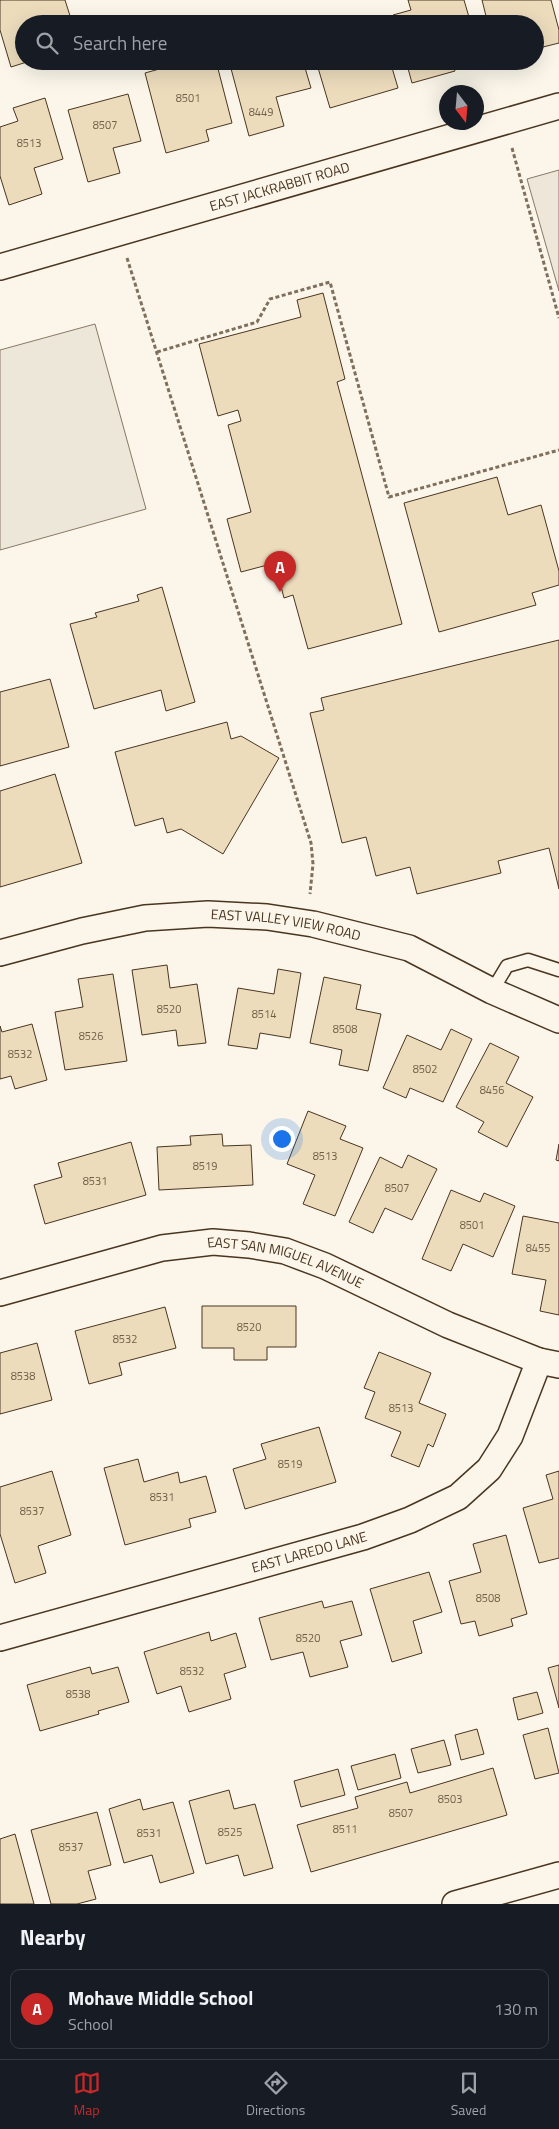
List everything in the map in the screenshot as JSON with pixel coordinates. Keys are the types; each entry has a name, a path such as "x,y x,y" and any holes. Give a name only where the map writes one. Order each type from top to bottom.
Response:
{"street":[{"name":"EAST JACKRABBIT ROAD","path":"0,267 120,234 559,106"},
{"name":"EAST VALLEY VIEW ROAD","path":"0,953 82,931 145,918 208,914 267,917 313,924 409,948 492,991 559,1020"},
{"name":"EAST SAN MIGUEL AVENUE","path":"0,1293 162,1248 213,1242 249,1244 286,1251 325,1266 448,1325 549,1363"},
{"name":"EAST LAREDO LANE","path":"0,1638 363,1537 410,1520 458,1497 488,1469 510,1436 549,1363"},
{"path":"455,1904 559,1875"}],"lane":[{"path":"492,991 507,966 528,960 559,970"}],"path":[{"path":"512,148 559,318"},
{"path":"120,234 311,843 313,864 310,894"},
{"path":"156,352 257,322 270,299 330,282 389,497 559,450"}],"shaded area":[{"path":"559,170 559,291 527,179"},
{"path":"95,324 146,509 0,550 0,350"}],"building":[{"path":"0,0 65,0 70,15 15,15 15,66 11,67 0,30"},
{"path":"408,0 464,0 468,15 393,15 411,10"},
{"path":"482,0 551,0 559,30 559,43 544,47 544,15 486,15"},
{"path":"156,70 218,70 232,123 206,130 209,141 166,153 145,73"},
{"path":"231,70 306,70 311,88 276,97 284,126 249,136"},
{"path":"319,70 393,70 398,88 330,108"},
{"path":"408,70 455,71 412,83"},
{"path":"128,94 141,141 113,148 120,173 88,182 68,110"},
{"path":"45,98 63,159 34,168 42,194 9,205 0,176 0,127 18,121 13,108"},
{"path":"323,293 345,379 337,382 402,624 308,649 293,595 284,598 275,563 241,572 227,519 251,512 228,425 241,421 238,410 218,416 199,344 301,317 297,300"},
{"path":"497,477 508,515 541,505 559,571 559,585 532,593 536,605 439,632 404,503"},
{"path":"162,587 195,702 166,711 161,690 94,709 70,624 97,617 95,613 139,601 137,595"},
{"path":"559,640 559,889 549,848 498,861 501,873 417,894 410,867 376,876 366,837 342,843 310,713 324,710 321,698"},
{"path":"50,679 69,747 0,766 0,692"},
{"path":"227,722 231,739 241,736 279,758 223,854 181,829 167,833 163,818 135,826 115,752"},
{"path":"55,774 82,863 0,887 0,791"},
{"path":"167,965 170,988 197,984 206,1043 178,1046 176,1030 142,1035 132,970"},
{"path":"278,969 301,973 290,1038 260,1033 257,1049 228,1045 238,988 274,994"},
{"path":"113,974 127,1061 65,1070 55,1012 83,1007 78,979"},
{"path":"324,977 361,985 356,1009 381,1014 368,1071 339,1065 342,1050 310,1043"},
{"path":"32,1024 47,1080 15,1089 11,1076 0,1079 0,1026 2,1032"},
{"path":"451,1029 472,1039 443,1102 410,1088 406,1098 383,1088 407,1035 441,1050"},
{"path":"490,1043 519,1057 506,1083 533,1097 507,1147 478,1132 484,1122 456,1107"},
{"path":"308,1111 346,1126 340,1139 363,1148 335,1216 303,1204 315,1175 287,1164"},
{"path":"222,1134 223,1146 251,1145 253,1185 159,1190 157,1147 191,1145 190,1136"},
{"path":"131,1142 146,1195 45,1224 34,1185 62,1177 58,1163"},
{"path":"559,1144 559,1161 556,1160"},
{"path":"408,1155 437,1169 412,1220 385,1208 373,1233 349,1222 380,1157 402,1168"},
{"path":"451,1190 480,1202 484,1193 515,1206 493,1257 463,1244 451,1271 422,1259"},
{"path":"523,1216 559,1223 559,1315 540,1311 546,1280 512,1274"},
{"path":"202,1306 296,1306 296,1347 267,1347 267,1360 234,1360 234,1348 202,1348"},
{"path":"165,1307 176,1348 119,1363 122,1375 89,1384 75,1331"},
{"path":"37,1343 52,1400 0,1414 0,1353"},
{"path":"379,1352 431,1373 419,1403 446,1414 433,1447 428,1444 419,1467 391,1456 401,1432 365,1418 375,1392 364,1388"},
{"path":"319,1427 336,1482 245,1509 233,1469 266,1459 261,1444"},
{"path":"138,1459 144,1482 178,1472 180,1483 206,1476 216,1512 189,1519 191,1527 125,1545 104,1468"},
{"path":"52,1471 71,1535 38,1546 46,1573 15,1583 0,1534 0,1487"},
{"path":"559,1471 559,1558 539,1563 523,1508 553,1499 546,1475"},
{"path":"506,1535 527,1614 511,1619 513,1626 479,1636 475,1621 461,1624 449,1581 481,1572 473,1544"},
{"path":"429,1572 442,1612 413,1621 422,1653 392,1662 370,1589"},
{"path":"322,1601 324,1608 352,1601 362,1635 340,1641 348,1667 310,1677 303,1652 271,1660 259,1618"},
{"path":"209,1632 211,1641 236,1633 246,1667 224,1674 231,1699 189,1712 181,1686 157,1694 144,1652"},
{"path":"559,1665 559,1708 548,1668"},
{"path":"90,1667 92,1674 118,1667 129,1702 98,1711 99,1714 40,1731 27,1685"},
{"path":"537,1692 543,1713 518,1720 513,1698"},
{"path":"548,1728 559,1773 535,1779 523,1735"},
{"path":"477,1729 484,1754 461,1760 455,1735"},
{"path":"444,1740 451,1765 418,1773 411,1749"},
{"path":"395,1754 401,1778 358,1790 351,1766"},
{"path":"493,1768 507,1815 311,1872 297,1825 358,1808 355,1797 407,1782 410,1793"},
{"path":"338,1769 345,1795 301,1807 294,1781"},
{"path":"229,1790 234,1809 255,1804 273,1868 244,1876 238,1855 206,1864 189,1801"},
{"path":"140,1799 143,1810 173,1802 194,1873 160,1883 152,1855 124,1863 109,1809"},
{"path":"97,1812 111,1865 88,1871 96,1899 77,1904 51,1904 31,1830"},
{"path":"15,1834 34,1904 0,1904 0,1839"}],"place":[{"name":"Mohave Middle School","path":"280,592"}]}
